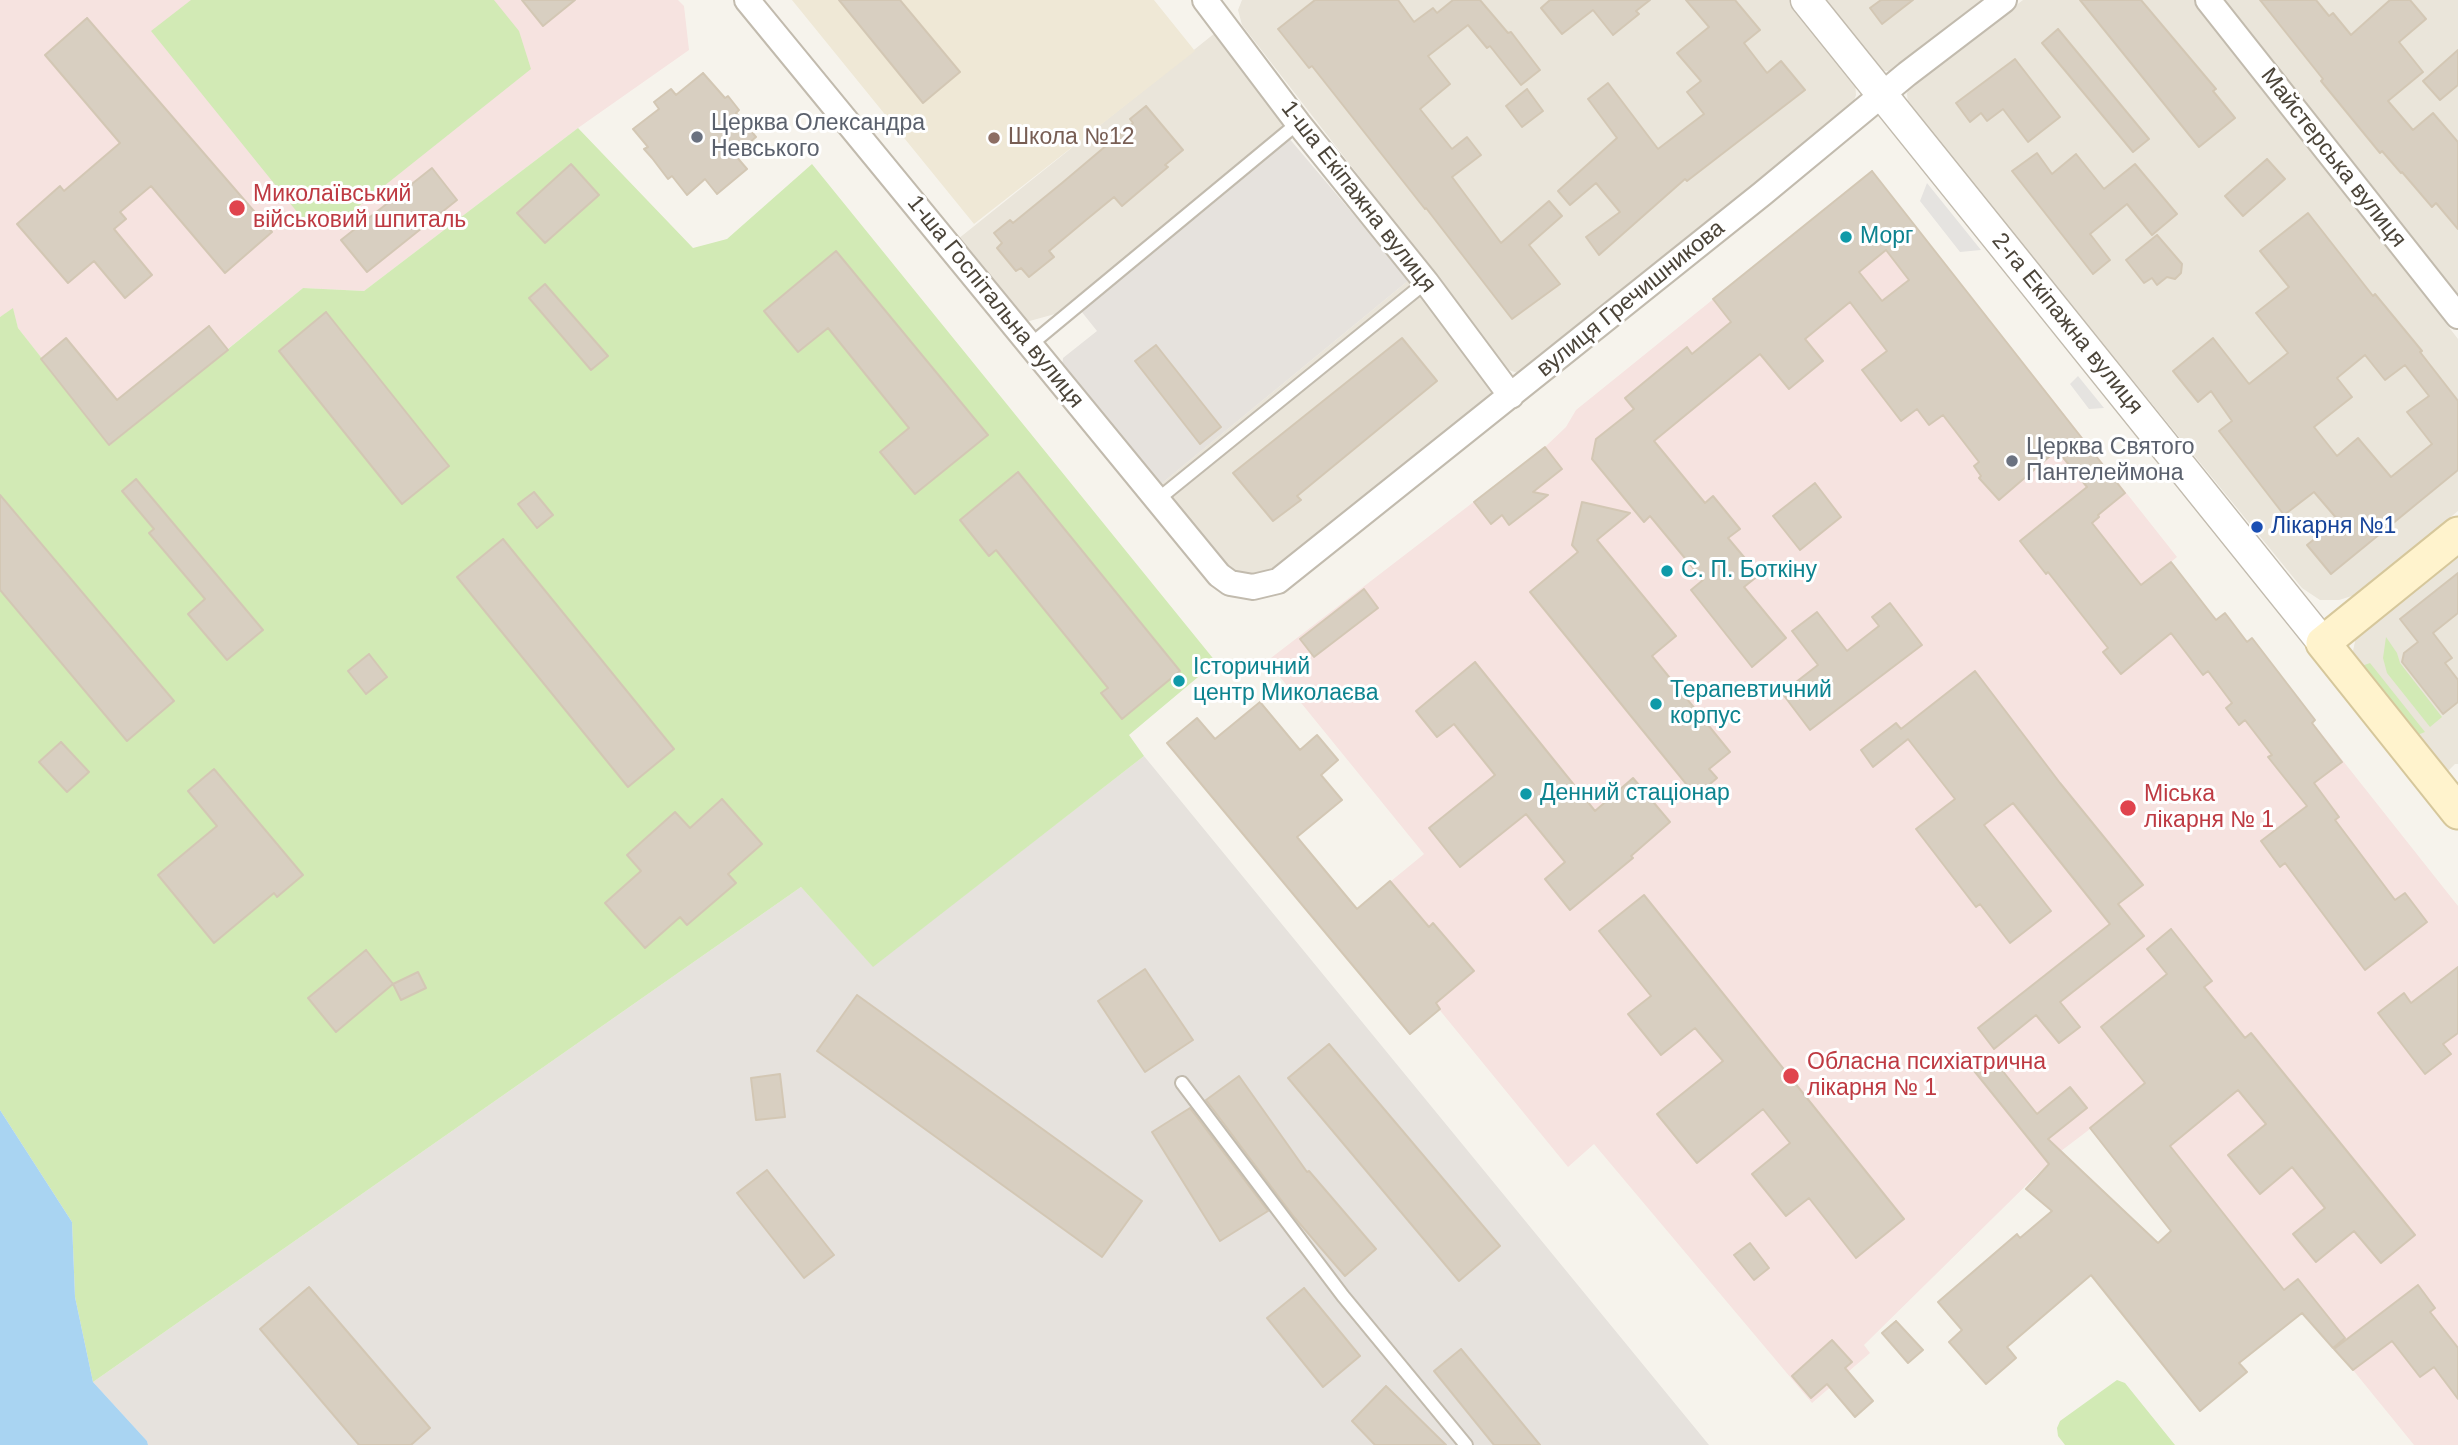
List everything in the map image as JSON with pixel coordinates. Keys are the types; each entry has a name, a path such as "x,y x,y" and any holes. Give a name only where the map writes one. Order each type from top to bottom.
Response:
{"main road":[{"path":"2323,643 2458,534"},
{"name":"2-га Екіпажна вулиця","path":"2323,643 2458,812"}],"street":[{"name":"1-ша Госпітальна вулиця","path":"747,0 1219,575 1230,583 1253,587"},
{"name":"2-га Екіпажна вулиця","path":"1806,0 2323,643"},
{"name":"вулиця Гречишникова","path":"1253,587 1278,581 1511,396 1881,95 2004,0"},
{"name":"Майстерська вулиця","path":"2208,0 2458,316"},
{"name":"1-ша Екіпажна вулиця","path":"1213,3 1298,123 1426,282 1511,396"}],"lane":[{"path":"1030,345 1298,123"},
{"path":"1157,500 1426,282"},
{"path":"1182,1083 1343,1296 1466,1445"}],"shaded area":[{"name":"Миколаївський військовий шпиталь","path":"0,0 678,0 684,6 689,50 578,128 364,291 303,288 109,445 18,328 13,309 0,317"},
{"name":"Школа №12","path":"792,0 1154,0 1195,51 974,224"},
{"path":"1242,0 1790,0 1855,82 1856,95 1851,109 1520,374 1509,370 1242,25 1238,10"},
{"path":"1823,0 1986,0 1893,71 1885,71 1877,67"},
{"path":"2023,0 2196,0 2458,339 2458,511 2355,595 2339,600 2320,600 2302,588 1908,104 1907,93 1912,85"},
{"path":"2219,0 2458,0 2458,297"},
{"path":"1215,33 1289,124 1055,314 1026,322 958,239"},
{"path":"1288,137 1409,280 1161,484 1062,366 1063,358 1097,331 1081,311"},
{"name":"Міська лікарня № 1","path":"1872,171 2177,557 2171,562 2211,614 2247,642 2252,638 2315,720 2313,723 2458,906 2458,1445 2414,1445 2302,1313 2262,1344 2090,1129 2061,1151 1864,1345 1870,1353 1812,1403 1594,1144 1568,1167 1357,909 1424,854 1267,661 1545,447 1566,427 1576,410"},
{"path":"1927,183 1981,250 1960,252 1920,201"},
{"path":"1409,280 1490,381 1492,393 1278,568 1262,575 1239,575 1226,567 1161,484"},
{"path":"2078,376 2104,408 2089,409 2070,384"},
{"path":"2458,552 2458,764 2445,774 2357,664 2353,651 2356,637"},
{"path":"1144,756 1709,1445 148,1445 93,1382 801,887 873,966"}],"green space":[{"path":"191,0 494,0 519,31 531,69 340,221 302,218 151,31"},
{"path":"578,128 693,248 727,239 812,164 1216,662 1129,735 1144,756 873,967 801,887 93,1382 75,1297 72,1222 0,1110 0,317 13,308 18,328 110,445 303,288 364,291"},
{"path":"2386,637 2400,663 2442,717 2430,727 2387,673 2383,658"},
{"path":"2370,663 2425,732 2415,736 2359,667"},
{"path":"2117,1380 2125,1383 2175,1445 2065,1445 2058,1436 2060,1421"}],"water":[{"path":"0,1110 72,1222 75,1297 93,1382 148,1445 0,1445"}],"building":[{"path":"522,0 575,0 543,26"},
{"path":"839,0 900,0 960,72 923,103"},
{"path":"1315,0 1398,0 1414,22 1433,8 1437,13 1453,0 1480,0 1508,33 1511,32 1540,70 1521,85 1490,46 1487,48 1468,25 1428,56 1450,84 1420,109 1452,149 1467,137 1481,155 1452,177 1501,243 1549,201 1562,216 1529,245 1560,284 1512,319 1312,66 1309,68 1278,29"},
{"path":"1550,0 1650,0 1636,11 1639,14 1613,35 1593,10 1562,34 1541,8"},
{"path":"1686,0 1735,0 1760,30 1744,43 1767,73 1781,61 1805,90 1687,181 1685,179 1599,255 1586,237 1620,212 1596,183 1570,205 1558,191 1617,138 1588,99 1608,83 1658,149 1704,114 1687,92 1701,81 1677,53 1709,27"},
{"path":"1881,0 1913,0 1882,24 1870,8"},
{"path":"2080,0 2141,0 2216,89 2213,91 2235,118 2199,147"},
{"path":"2260,0 2316,0 2329,16 2333,13 2351,35 2390,0 2410,0 2426,19 2399,42 2423,72 2388,101 2413,130 2433,113 2458,142 2458,229 2436,203 2432,207 2382,151 2380,153"},
{"path":"87,18 272,232 225,273 151,186 120,212 126,219 114,229 152,275 125,298 94,261 68,283 17,224 60,186 64,191 120,143 45,55"},
{"path":"2058,29 2149,139 2133,152 2042,43"},
{"path":"2458,50 2458,85 2440,100 2423,81"},
{"path":"2015,59 2060,117 2028,142 2003,109 1987,121 1981,113 1970,122 1956,103"},
{"name":"Церква Олександра Невського","path":"703,73 725,98 728,96 739,110 736,113 756,137 735,155 747,169 717,194 705,179 687,195 672,176 668,179 644,149 648,147 633,129 659,109 654,102 671,89 676,95"},
{"path":"1527,89 1543,111 1522,127 1506,106"},
{"path":"1146,106 1183,150 1165,165 1168,167 1122,206 1114,197 1086,220 1049,251 1054,257 1029,277 1021,268 1016,271 997,248 1002,243 994,233 1010,220 1013,223 1062,183 1133,123 1130,119"},
{"path":"2037,153 2052,174 2076,154 2104,189 2135,164 2177,214 2152,235 2127,204 2090,234 2110,260 2093,274 2012,171"},
{"path":"2267,159 2285,179 2243,216 2225,196"},
{"path":"571,164 599,195 545,243 517,213"},
{"path":"432,168 457,200 367,272 341,240"},
{"path":"1872,171 2125,493 2092,523 2141,585 2171,562 2216,620 2225,613 2247,642 2252,638 2315,720 2312,723 2342,762 2314,783 2339,817 2335,820 2395,900 2405,893 2427,922 2365,970 2285,863 2280,867 2261,841 2307,806 2268,757 2272,755 2245,720 2239,725 2226,708 2232,703 2208,671 2203,675 2171,633 2121,674 2103,652 2108,648 2020,541 2087,487 2057,450 1999,500 1979,478 1981,476 1974,466 1979,462 1943,415 1929,425 1917,409 1901,421 1862,370 1887,351 1850,302 1805,339 1823,361 1789,389 1760,354 1654,441 1705,503 1713,496 1740,529 1728,538 1759,575 1744,587 1786,638 1752,667 1691,590 1703,580 1650,516 1644,522 1592,459 1596,439 1634,409 1625,398 1687,347 1692,354 1731,322 1713,299","holes":["1886,250 1909,280 1882,301 1859,272"]},
{"path":"2308,213 2373,296 2375,294 2422,351 2420,352 2458,401 2458,470 2331,574 2307,545 2338,520 2314,492 2284,515 2219,431 2232,421 2211,391 2198,402 2173,371 2213,338 2249,384 2288,353 2256,313 2289,287 2260,251","holes":["2365,355 2385,380 2405,365 2429,396 2407,412 2432,444 2391,477 2358,438 2337,456 2314,427 2352,397 2337,378"]},
{"path":"2157,235 2182,264 2181,273 2175,279 2167,277 2157,285 2152,278 2144,283 2126,260"},
{"path":"836,251 988,435 915,494 880,452 909,428 828,328 798,352 764,311"},
{"path":"545,284 608,356 591,370 529,298"},
{"path":"326,312 449,466 402,504 279,351"},
{"path":"209,326 228,350 109,445 41,359 66,338 117,400"},
{"path":"1402,338 1437,381 1297,496 1301,500 1273,521 1233,473"},
{"path":"1156,345 1221,427 1200,444 1135,361"},
{"path":"1545,447 1562,469 1533,492 1548,495 1509,525 1502,515 1491,524 1474,502"},
{"path":"1018,472 1180,671 1122,719 1101,693 1108,688 996,550 989,556 960,520"},
{"path":"136,479 263,630 227,660 188,614 205,599 149,533 154,529 122,491"},
{"path":"1815,483 1841,517 1800,550 1773,516"},
{"path":"534,492 553,515 537,528 518,504"},
{"path":"0,495 174,701 127,741 0,590"},
{"name":"Терапевтичний корпус","path":"1582,502 1630,513 1597,540 1676,636 1652,656 1730,752 1709,769 1717,778 1696,796 1530,592 1578,552 1572,545"},
{"path":"503,539 674,749 628,787 457,577"},
{"path":"2458,573 2458,613 2433,633 2452,658 2445,663 2458,680 2458,702 2443,714 2402,662 2404,653 2418,642 2400,619"},
{"path":"1364,589 1378,608 1314,657 1300,639"},
{"path":"1890,603 1922,645 1810,730 1782,693 1818,665 1792,631 1817,612 1847,651 1879,626 1872,617"},
{"path":"369,654 387,677 366,694 348,671"},
{"name":"Денний стаціонар","path":"1475,662 1595,811 1633,778 1670,822 1631,856 1633,858 1570,910 1545,879 1565,862 1526,814 1460,867 1429,828 1495,775 1454,724 1437,737 1416,711"},
{"path":"1975,671 2060,783 2143,885 2118,904 2144,936 2060,1002 2080,1027 2059,1043 2036,1015 1994,1049 1978,1028 2110,924 2013,803 1984,825 2051,911 2010,943 1980,904 1976,907 1916,829 1955,799 1908,739 1873,767 1861,750 1896,723 1901,729"},
{"path":"1260,702 1300,750 1317,735 1338,760 1321,775 1342,800 1297,837 1357,909 1390,881 1429,927 1433,923 1474,971 1436,1003 1440,1009 1410,1034 1167,743 1197,718 1215,739"},
{"path":"61,742 89,772 67,792 39,762"},
{"path":"214,769 303,875 277,897 274,893 214,943 158,875 217,826 188,791"},
{"path":"722,799 762,844 728,874 736,883 687,925 680,917 645,948 605,903 641,871 627,855 675,812 690,828"},
{"path":"1644,895 1904,1219 1856,1258 1809,1198 1786,1216 1752,1174 1790,1143 1763,1109 1697,1163 1657,1114 1723,1061 1695,1028 1661,1055 1628,1014 1651,996 1599,931"},
{"path":"2171,929 2212,981 2204,987 2245,1038 2251,1033 2415,1235 2381,1263 2354,1231 2316,1262 2293,1234 2325,1208 2292,1167 2260,1194 2228,1155 2266,1124 2238,1090 2170,1146 2284,1290 2298,1279 2345,1338 2333,1348 2302,1313 2239,1363 2247,1372 2200,1411 2091,1275 2007,1347 2016,1358 1986,1384 1949,1342 1962,1330 1938,1302 2017,1234 2020,1238 2052,1211 2026,1189 2049,1164 1971,1067 1989,1054 2037,1114 2070,1087 2087,1108 2048,1139 2158,1243 2171,1231 2090,1128 2145,1083 2101,1027 2167,974 2147,949"},
{"path":"366,950 393,984 336,1032 308,998"},
{"path":"2458,967 2458,1033 2443,1044 2451,1054 2425,1074 2378,1013 2404,993 2411,1003"},
{"path":"1145,969 1193,1040 1145,1072 1098,1001"},
{"path":"418,972 426,988 401,1000 393,984"},
{"path":"857,995 1142,1201 1102,1257 817,1051"},
{"path":"1329,1044 1500,1246 1459,1281 1288,1078"},
{"path":"780,1074 785,1117 756,1120 751,1078"},
{"path":"1239,1076 1307,1172 1309,1171 1376,1249 1345,1276 1294,1217 1206,1100"},
{"path":"1190,1108 1268,1211 1220,1241 1152,1132"},
{"path":"767,1170 834,1255 804,1278 737,1193"},
{"path":"1750,1243 1769,1268 1754,1280 1734,1255"},
{"path":"2418,1285 2435,1308 2430,1312 2458,1348 2458,1399 2434,1367 2420,1377 2392,1341 2353,1370 2334,1349"},
{"path":"309,1287 430,1428 411,1445 359,1445 260,1329"},
{"path":"1304,1288 1360,1356 1323,1387 1267,1318"},
{"path":"1896,1321 1923,1350 1908,1363 1882,1333"},
{"path":"1832,1340 1852,1362 1845,1368 1873,1401 1855,1417 1827,1384 1811,1398 1792,1376"},
{"path":"1461,1349 1540,1445 1494,1445 1434,1371"},
{"path":"1386,1386 1446,1445 1375,1445 1352,1421"}],"place":[{"name":"Церква Олександра Невського","path":"697,137"},
{"name":"Школа №12","path":"994,138"},
{"name":"Миколаївський військовий шпиталь","path":"237,208"},
{"name":"Морг","path":"1846,237"},
{"name":"Церква Святого Пантелеймона","path":"2012,461"},
{"name":"Лікарня №1","path":"2257,527"},
{"name":"С. П. Боткіну","path":"1667,571"},
{"name":"Історичний центр Миколаєва","path":"1179,681"},
{"name":"Терапевтичний корпус","path":"1656,704"},
{"name":"Денний стаціонар","path":"1526,794"},
{"name":"Міська лікарня № 1","path":"2128,808"},
{"name":"Обласна психіатрична лікарня № 1","path":"1791,1076"}]}
